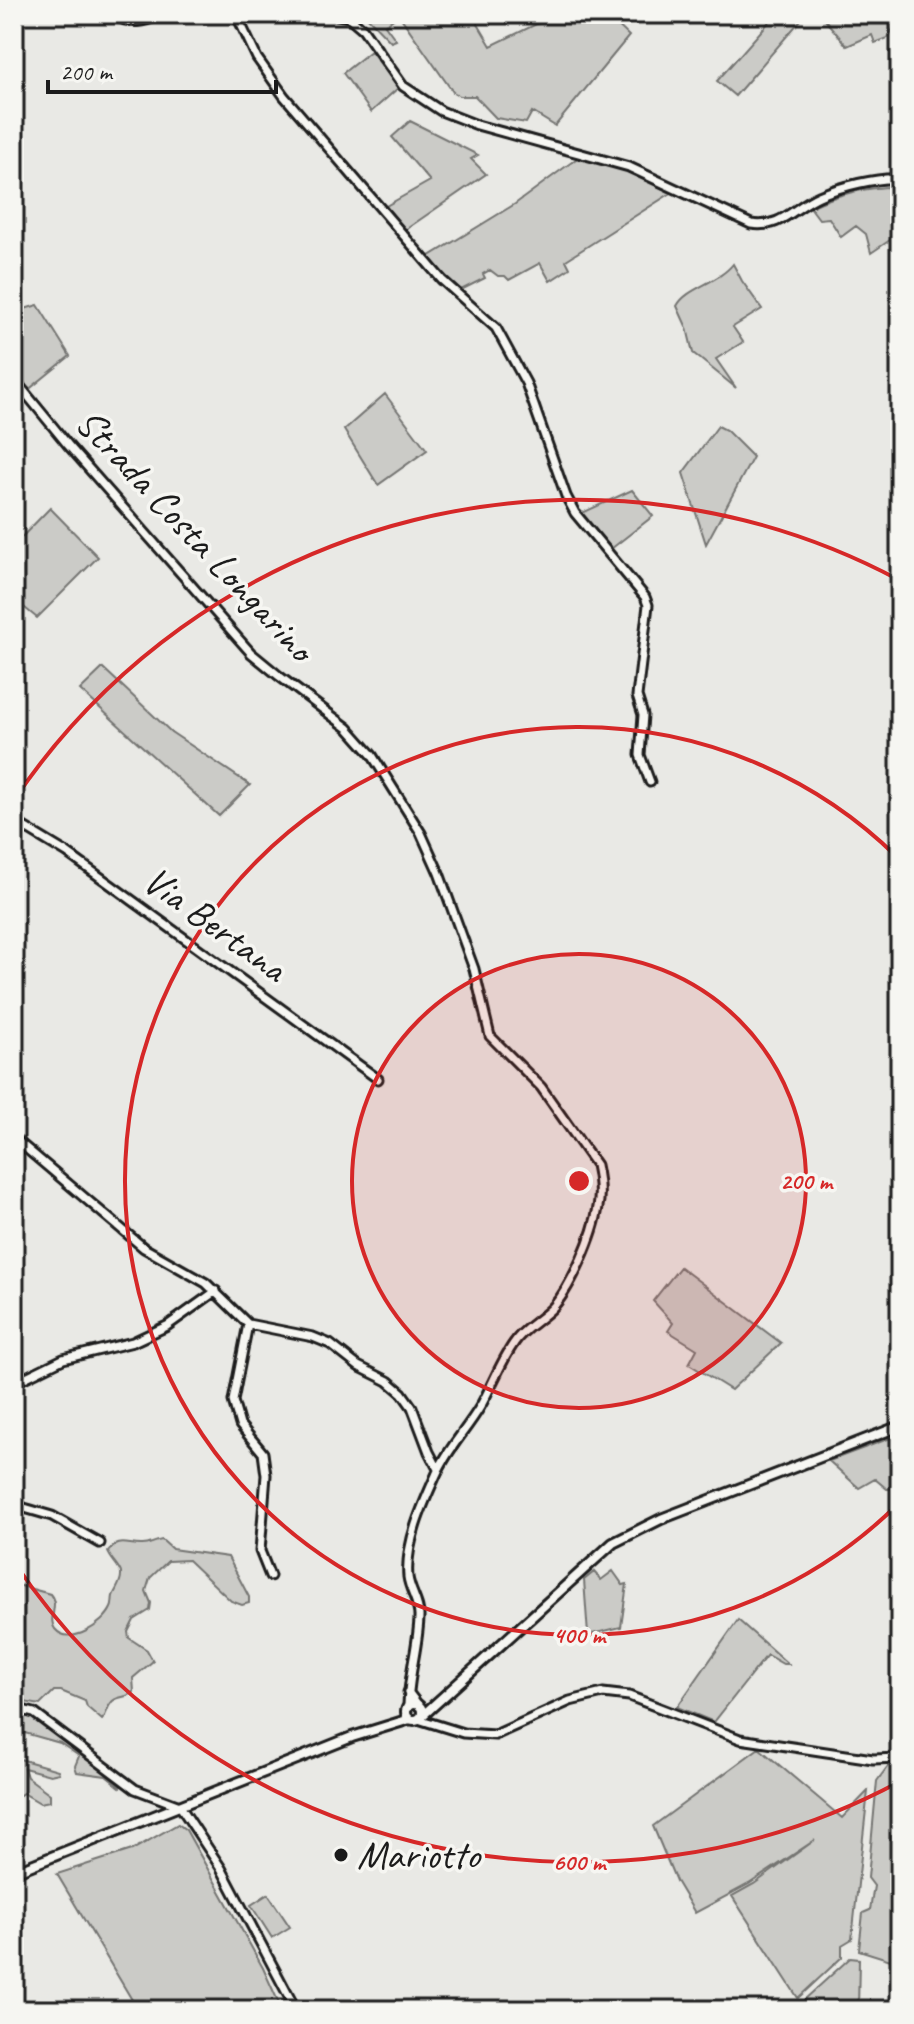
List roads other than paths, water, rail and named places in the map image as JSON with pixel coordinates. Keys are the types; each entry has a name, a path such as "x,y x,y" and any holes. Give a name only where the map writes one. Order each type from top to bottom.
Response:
{"street":[{"path":"113,14 124,21 137,23 163,14"},
{"path":"236,14 257,58 284,96 442,280 496,328 526,383 570,504 645,597 648,605 637,696 643,715 640,755 650,782"},
{"path":"332,14 349,17 356,23 403,86 441,111 477,125 629,167 751,224 772,225 816,197 838,189 900,179"},
{"name":"Strada Costa Longarino","path":"14,379 251,653 348,728 372,755 421,833 439,873 474,969 490,1036 541,1087 596,1165 599,1206 590,1237 568,1284 555,1305 526,1328 514,1343 479,1408 438,1469 413,1537 408,1562 409,1579 419,1618 408,1692 413,1714"},
{"name":"Via Bertana","path":"14,821 67,853 378,1079"},
{"path":"14,1138 144,1248 206,1283 248,1324 313,1337 330,1344 358,1366 388,1381 412,1407 438,1469"},
{"path":"14,1383 63,1359 145,1337 167,1326 216,1291"},
{"path":"248,1324 233,1401 240,1425 263,1453 266,1475 260,1551 270,1576"},
{"path":"14,1872 413,1714 448,1695 585,1567 630,1533 900,1426"},
{"path":"14,1505 52,1516 100,1543"},
{"path":"408,1692 423,1713 413,1714"},
{"path":"413,1714 463,1733 495,1735 570,1701 603,1693 629,1696 740,1739 873,1759 900,1758"},
{"path":"418,1705 448,1695"},
{"path":"14,1708 34,1713 135,1789 180,1806 221,1868 296,2010"}],"place":[{"name":"Mariotto","path":"341,1855"}]}
